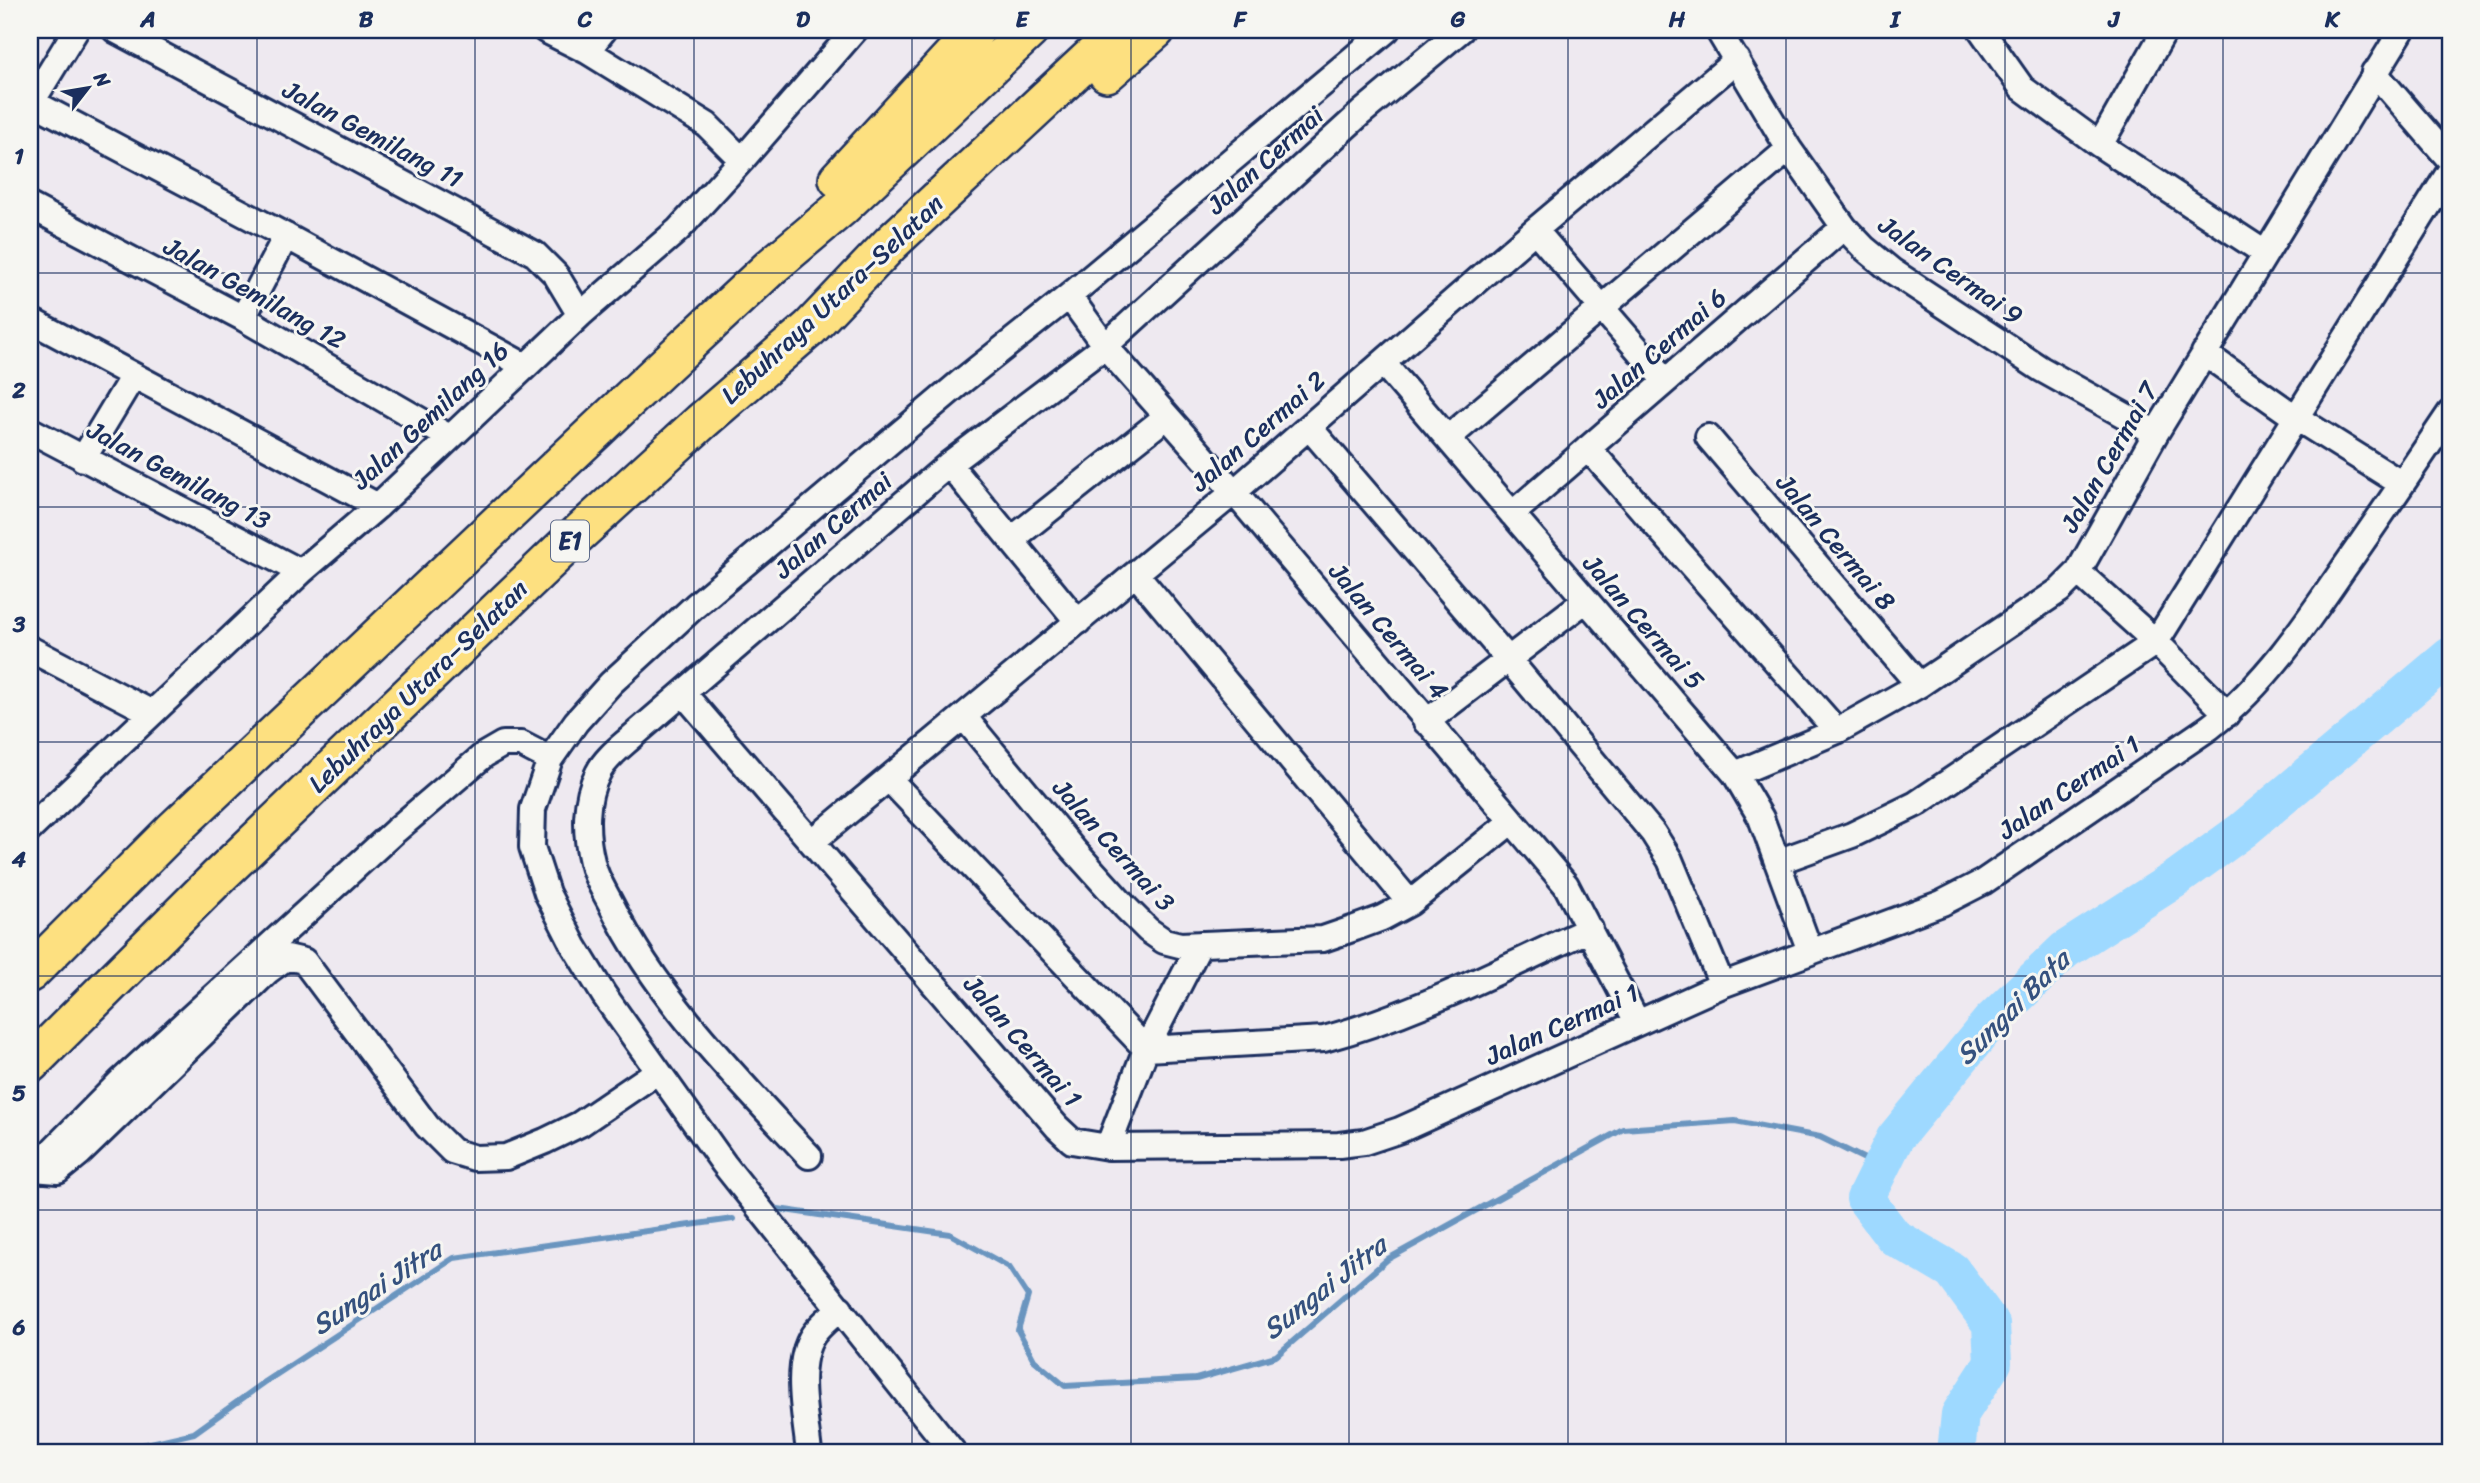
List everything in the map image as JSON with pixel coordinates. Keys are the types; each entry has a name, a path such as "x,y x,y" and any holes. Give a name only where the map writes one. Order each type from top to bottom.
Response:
{"highway":[{"path":"772,266 832,187 976,30"},
{"name":"E1","path":"30,973 172,831 772,266 841,208 1030,30"},
{"name":"Lebuhraya Utara–Selatan","path":"30,1064 218,877 566,544 810,328 891,243 1121,30"},
{"path":"810,328 905,258 1156,30"}],"street":[{"path":"76,30 31,103 286,236 525,366"},
{"name":"Jalan Gemilang 11","path":"115,30 535,254 556,275 580,315"},
{"path":"545,30 587,51 707,125 742,160"},
{"path":"587,51 604,30"},
{"name":"Jalan Gemilang 16","path":"30,829 301,572 378,506 580,315 678,230 855,30"},
{"path":"954,1453 723,1164 604,995 574,946 547,893 532,847 533,809 550,759 576,722 611,683 695,606 962,381 1069,296 1387,30"},
{"name":"Jalan Cermai","path":"809,1156 708,1046 643,962 621,925 592,864 587,831 589,803 598,772 634,735 948,464 1105,346 1361,113 1461,30"},
{"name":"Jalan Cermai 9","path":"1718,30 1789,149 1844,227 1864,248 1892,271 2041,369 2156,433"},
{"path":"1981,30 2022,88 2100,145 2265,253"},
{"path":"2100,145 2165,30"},
{"name":"Jalan Cermai 7","path":"1735,774 1837,731 1919,685 2060,590 2078,572 2156,433 2402,30"},
{"name":"Jalan Cermai 2","path":"813,841 1234,492 1535,230 1737,60"},
{"path":"2374,72 2450,160"},
{"path":"1448,439 1789,149"},
{"path":"1777,862 1852,835 1916,804 2156,642 2450,171"},
{"name":"Jalan Gemilang 12","path":"30,206 243,318 449,436"},
{"name":"Jalan Cermai 6","path":"1512,514 1844,227"},
{"path":"1535,230 1665,381"},
{"path":"243,318 286,236"},
{"name":"Jalan Cermai 4","path":"1069,296 1105,346 1234,492 1566,885 1637,1023"},
{"path":"30,320 378,506"},
{"path":"2204,353 2295,417 2402,484"},
{"name":"Jalan Cermai 5","path":"1383,363 1735,774 1761,818 1810,951"},
{"path":"83,459 133,376"},
{"name":"Jalan Cermai 1","path":"684,694 1057,1127 1072,1141 1108,1147 1339,1145 1364,1142 1400,1129 1722,985 1942,903 1983,882 2227,713 2275,663 2313,613 2450,414"},
{"path":"1011,540 1166,416"},
{"path":"1309,427 1653,833 1670,860 1722,985"},
{"name":"Jalan Gemilang 13","path":"30,430 301,572"},
{"name":"Jalan Cermai 8","path":"1708,437 1919,685"},
{"path":"1588,448 1837,731"},
{"path":"948,464 1078,622"},
{"path":"2078,572 2156,642 2227,713"},
{"path":"1136,574 1410,902"},
{"path":"1426,722 1586,600"},
{"path":"30,649 152,713"},
{"name":"Jalan Cermai 3","path":"964,717 1073,849 1148,930 1164,941 1180,945 1323,939 1382,918 1410,902 1512,821"},
{"path":"32,1171 121,1081 385,840 484,755 503,744 521,744 550,759"},
{"path":"889,779 1146,1049 1324,1038 1348,1032 1391,1019 1590,929"},
{"path":"1108,1147 1146,1049 1200,944"},
{"path":"32,1171 58,1171 80,1153 268,971 287,957 303,961 427,1126 452,1151 475,1158 506,1157 580,1124 658,1071"},
{"path":"809,1453 802,1381 807,1348 812,1336 840,1308"}],"waterway":[{"name":"Sungai Bata","path":"1956,1453 1960,1414 1993,1363 1991,1324 1952,1271 1894,1237 1865,1199 1895,1138 1990,1022 2065,950 2177,878 2243,830 2450,656"},
{"name":"Sungai Jitra","path":"771,1208 950,1234 1009,1267 1028,1296 1018,1330 1034,1360 1065,1386 1196,1379 1276,1356 1388,1259 1623,1129 1735,1121 1820,1137 1881,1167"},
{"name":"Sungai Jitra","path":"108,1453 194,1433 265,1382 454,1258 733,1219"},
{"name":"Sungai Jitra","path":"30,1451 47,1453"}]}
